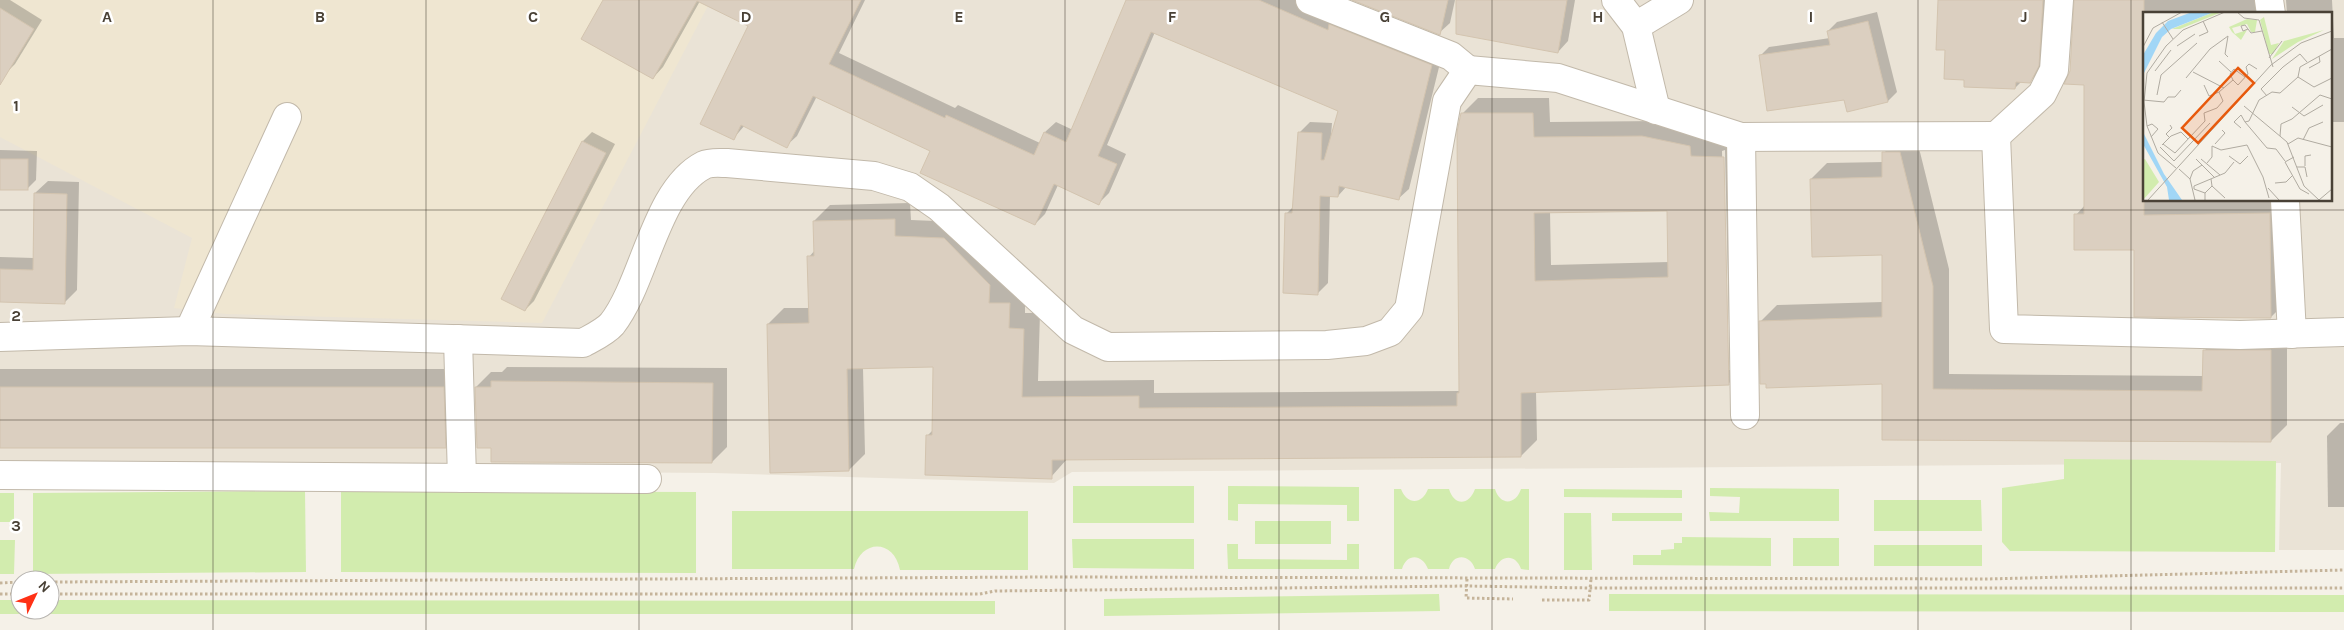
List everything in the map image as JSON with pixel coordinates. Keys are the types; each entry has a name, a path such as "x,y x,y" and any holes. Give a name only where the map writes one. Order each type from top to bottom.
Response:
{"street":[{"path":"1310,0 1451,56 1468,70 1558,78 1741,138 1996,136 2042,94 2054,70 2059,0"},
{"path":"1616,0 1636,26 1656,110"},
{"path":"1636,26 1678,0"},
{"path":"0,337 189,331 583,343 610,326 622,309 670,199 687,178 706,165 727,163 874,176 910,187 940,207 1073,330 1108,347 1327,345 1366,341 1390,332 1410,310 1447,101 1468,70"},
{"path":"189,331 287,118"},
{"path":"1996,136 2004,329 2240,335 2344,332"},
{"path":"1741,138 1745,415"},
{"path":"2285,201 2292,334"},
{"path":"458,339 462,478"},
{"path":"0,475 647,479"}],"path":[{"path":"60,582 1050,577 1467,579 1987,578 2344,570"},
{"path":"1467,579 1466,598 1513,599"},
{"path":"1542,600 1589,600 1591,579"},
{"path":"60,594 980,594 995,591 1467,586 1590,588 2344,588"}],"shaded area":[{"path":"0,0 2344,0 2344,550 2279,550 2281,463 1072,472 1054,483 714,473 0,468"},
{"path":"0,0 711,0 542,323 226,314 174,308 192,238 0,137"}],"green space":[{"path":"2064,459 2276,461 2275,552 2010,551 2002,542 2002,488 2064,479"},
{"path":"1073,486 1194,486 1194,523 1073,523"},
{"path":"1228,486 1359,487 1359,521 1347,521 1347,505 1238,504 1238,521 1228,520"},
{"path":"1710,488 1839,489 1839,521 1710,521 1709,512 1739,513 1740,497 1710,496"},
{"path":"1394,489 1401,489 1407,498 1414,501 1422,498 1428,489 1449,489 1454,499 1462,502 1469,499 1475,489 1495,489 1497,495 1504,501 1512,501 1521,489 1529,489 1529,570 1521,569 1519,564 1512,558 1505,558 1495,569 1475,569 1469,560 1462,557 1454,560 1449,569 1428,569 1422,560 1415,557 1407,560 1402,569 1394,569"},
{"path":"1564,489 1682,490 1682,498 1564,497"},
{"path":"305,491 306,572 60,574 60,570 33,570 33,493"},
{"path":"341,491 696,492 696,573 341,572"},
{"path":"0,493 14,493 14,522 0,522"},
{"path":"1874,500 1981,500 1982,531 1874,531"},
{"path":"732,511 1028,511 1028,570 900,570 897,560 891,553 885,548 877,547 863,552 854,569 732,569"},
{"path":"1564,513 1591,513 1592,570 1564,570"},
{"path":"1612,513 1682,513 1682,521 1612,521"},
{"path":"1255,521 1331,521 1331,544 1255,544"},
{"path":"1682,537 1771,538 1771,566 1633,565 1633,555 1661,555 1661,550 1674,549 1674,543 1682,543"},
{"path":"1793,538 1839,538 1839,566 1793,566"},
{"path":"1072,539 1194,539 1194,569 1073,568"},
{"path":"0,540 15,540 14,570 10,570 10,574 0,574"},
{"path":"1227,544 1238,544 1238,559 1347,560 1347,544 1359,544 1359,569 1228,569"},
{"path":"1874,545 1982,545 1982,566 1874,566"},
{"path":"1439,594 1440,611 1104,616 1104,599"},
{"path":"1609,594 2344,595 2344,612 1609,611"},
{"path":"0,600 10,600 10,614 0,614"},
{"path":"60,600 995,601 995,614 60,614"}],"building":[{"path":"603,0 861,0 829,64 945,118 946,115 1034,155 1044,132 1066,142 1126,0 1259,0 1328,30 1329,24 1432,65 1399,200 1339,186 1338,197 1320,196 1318,295 1283,293 1285,213 1292,213 1298,132 1322,133 1321,160 1324,160 1338,111 1151,32 1098,156 1117,164 1099,205 1054,184 1035,225 920,173 930,151 813,96 787,148 741,125 734,140 700,124 748,26 697,1 653,79 581,39"},
{"path":"1352,0 1448,0 1440,35"},
{"path":"1456,0 1567,0 1558,53 1456,34"},
{"path":"1938,0 2043,0 2039,66 2030,83 2016,82 2015,89 1964,87 1964,80 1944,79 1945,50 1936,50"},
{"path":"2074,0 2144,0 2144,215 2270,213 2271,318 2134,317 2134,250 2074,250 2074,214 2084,214 2084,85 2064,84 2070,71"},
{"path":"0,8 34,29 0,85"},
{"path":"1868,21 1888,102 1847,112 1844,100 1767,111 1759,55 1830,45 1827,31"},
{"path":"1461,113 1533,113 1534,137 1642,136 1690,146 1691,156 1724,157 1729,385 1521,393 1521,457 1052,460 1052,479 925,475 926,435 932,435 933,367 847,369 849,471 770,473 767,324 809,323 807,256 814,256 813,221 895,219 895,236 944,238 990,285 989,303 1010,303 1009,328 1024,329 1022,397 1139,396 1139,408 1457,406 1457,393 1459,393 1457,132","holes":["1667,211 1668,277 1535,281 1534,213"]},
{"path":"582,141 606,153 525,311 501,299"},
{"path":"1882,152 1900,152 1933,286 1933,389 2202,391 2203,350 2271,350 2271,442 1882,440 1882,384 1766,388 1766,384 1760,384 1759,321 1882,317 1882,255 1812,257 1810,179 1882,177"},
{"path":"0,159 28,159 28,190 0,190"},
{"path":"34,193 67,194 65,304 0,302 0,269 33,270"},
{"path":"491,381 713,383 712,463 491,462 491,448 477,448 475,387 491,387"},
{"path":"0,387 444,387 446,448 0,448"}]}
